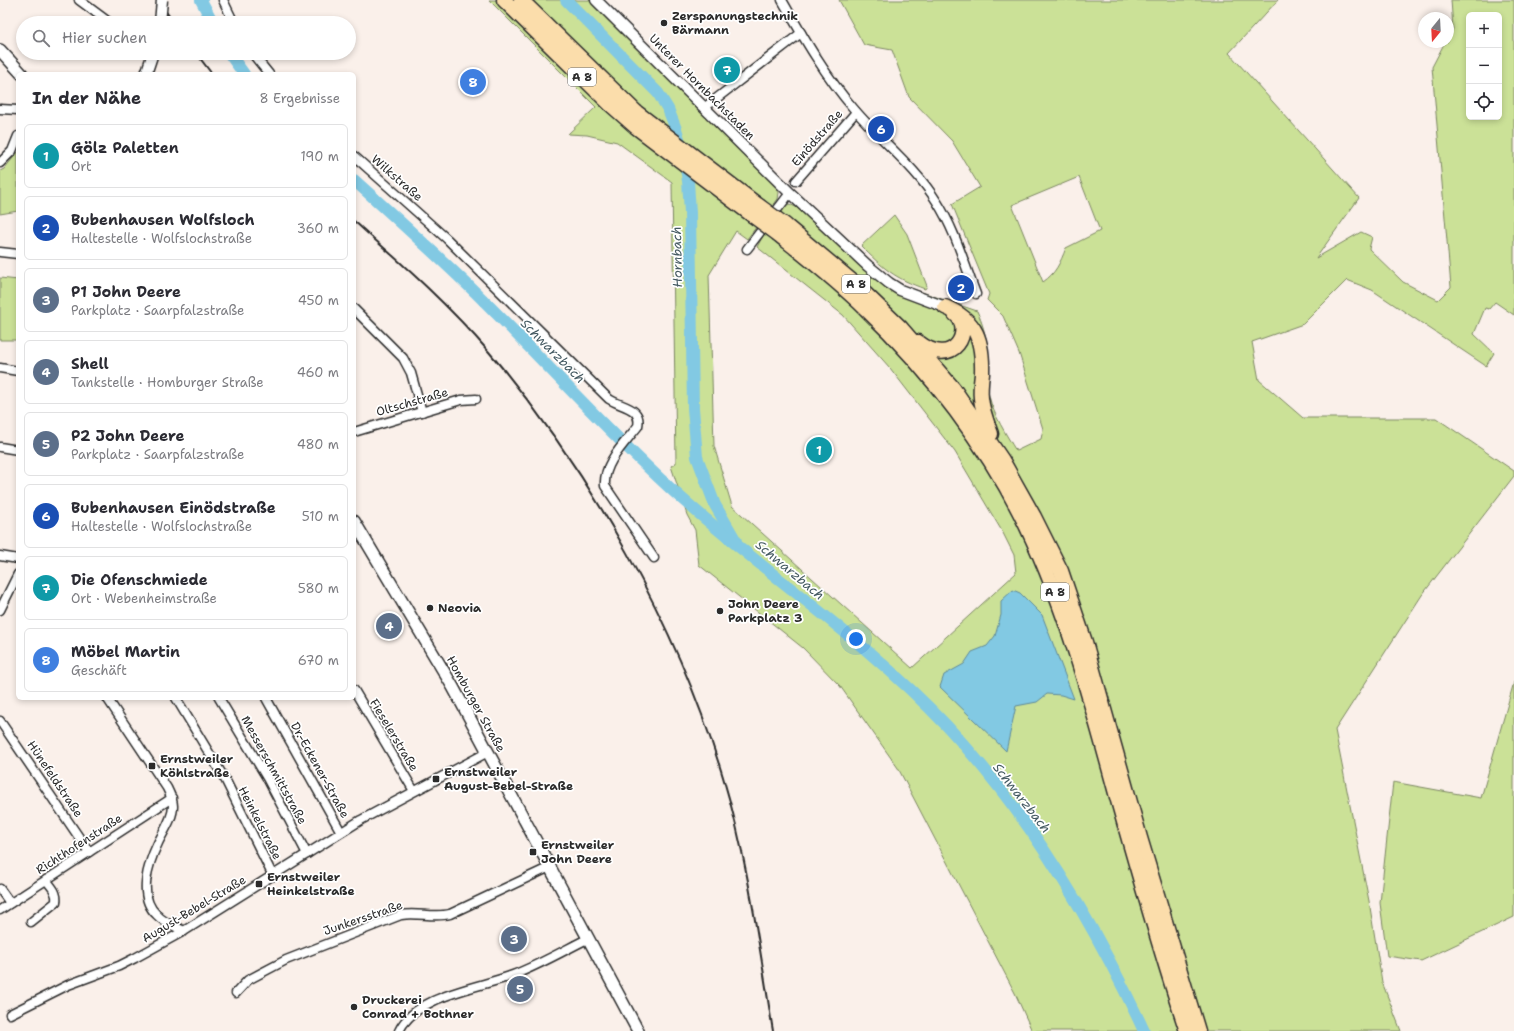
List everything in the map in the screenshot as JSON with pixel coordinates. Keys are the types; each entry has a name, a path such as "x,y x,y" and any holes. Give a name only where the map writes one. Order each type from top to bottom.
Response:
{"highway":[{"name":"A 8","path":"504,0 610,104 663,149 714,188 755,210"},
{"name":"A 8","path":"521,0 613,91 663,134 713,173 755,210 854,282 900,328 953,388 1002,460 1034,517 1060,571 1077,618 1198,1031"},
{"name":"A 8","path":"782,230 866,309 908,353 944,396 976,440 1026,525 1048,575 1075,648 1164,960 1187,1031"},
{"path":"900,328 928,350 937,353 946,352 955,347 959,341 962,326 957,315 945,307"},
{"path":"945,307 963,316 974,329 978,337 982,360 980,398 987,422 1002,460"}],"main road":[{"path":"0,50 20,72"},
{"name":"Homburger Straße","path":"356,524 449,682 488,752 587,939 638,1031"}],"street":[{"path":"79,0 101,16"},
{"path":"161,16 162,0"},
{"path":"223,0 231,16"},
{"name":"Unterer Hornbachstaden","path":"596,0 790,193 889,283 908,293 945,307"},
{"path":"782,0 801,33 841,94 856,112 915,172 938,202 953,233 976,294"},
{"path":"704,108 801,33"},
{"path":"257,60 266,72"},
{"path":"0,109 16,110"},
{"name":"Einödstraße","path":"796,181 856,112"},
{"path":"0,163 12,151 16,141"},
{"name":"Wilkstraße","path":"356,158 425,219 609,399 637,412 640,419 638,426 615,457 604,476 605,486 654,558"},
{"path":"746,249 790,193"},
{"path":"0,252 16,254"},
{"path":"356,311 403,358 411,373 422,412"},
{"path":"0,368 16,371"},
{"name":"Oltschstraße","path":"356,431 461,400 476,399"},
{"path":"0,446 16,450"},
{"path":"0,556 16,559"},
{"path":"0,610 15,588"},
{"name":"Fieselerstraße","path":"356,693 414,791"},
{"path":"107,700 167,788 172,798 172,813 157,845 147,873 146,897 149,905 158,917 184,931"},
{"name":"Heinkelstraße","path":"177,700 226,781 273,876"},
{"name":"Messerschmittstraße","path":"220,700 267,778 307,854"},
{"name":"Dr.-Eckener-Straße","path":"267,700 299,754 341,832"},
{"name":"Hünefeldstraße","path":"0,721 89,852"},
{"name":"August-Bebel-Straße","path":"10,1014 68,984 119,966 184,931 341,832 488,752"},
{"name":"Richthofenstraße","path":"0,910 172,798"},
{"name":"Junkersstraße","path":"236,993 248,980 309,950 408,914 438,916 450,914 550,867"},
{"path":"31,922 56,902 56,893 46,880"},
{"path":"0,889 10,903"},
{"path":"399,1031 411,1014 429,1003 514,975 587,939"}],"green space":[{"path":"489,0 589,0 778,188 778,199 747,239 736,231 709,275 714,446 732,506 912,668 1016,573 1014,555 1003,533 955,452 890,368 843,315 757,247 765,232 785,206 789,204 796,207 886,286 892,279 907,287 977,311 984,329 986,342 986,378 988,390 994,411 1004,431 1016,451 1041,439 1043,429 1019,353 1003,316 987,300 989,294 952,204 980,187 952,141 909,97 892,50 864,45 839,0 1278,0 1229,53 1359,198 1316,258 1361,232 1372,237 1369,249 1403,282 1438,300 1451,287 1432,67 1442,48 1454,48 1454,12 1452,12 1451,0 1514,0 1514,315 1495,302 1489,309 1485,308 1474,334 1494,353 1486,366 1372,290 1347,280 1303,324 1252,342 1259,380 1303,418 1436,418 1514,471 1514,476 1422,595 1335,730 1369,901 1382,982 1401,1031 1032,1031 1015,993 898,768 840,686 803,648 699,565 695,530 687,515 671,466 676,463 672,182 617,142 587,135 568,134 596,107","holes":["663,127 715,196 663,156","1079,177 1100,231 1066,248 1057,267 1043,282 1012,205"]},
{"path":"16,154 16,211 0,214 0,171 4,169"},
{"path":"894,215 907,234 927,286 925,289 905,281 890,272 861,246"},
{"path":"0,278 16,280 16,340 0,340"},
{"path":"1514,682 1514,917 1421,961 1387,956 1380,903 1393,782 1481,798"}],"water":[{"path":"1013,590 1020,593 1042,615 1074,699 1061,695 1047,694 1037,702 1016,706 1006,751 940,687 944,675 964,664 972,652 987,646 995,636 1001,615 1001,601"}],"waterway":[{"name":"Schwarzbach","path":"201,0 209,16"},
{"name":"Hornbach","path":"566,0 658,93 668,109 676,129 684,155 688,181 690,213 693,408 697,457 715,505 736,541"},
{"name":"Schwarzbach","path":"234,60 243,72"},
{"name":"Schwarzbach","path":"356,182 475,292 596,416 670,488 704,518 881,663 947,726 1006,796 1058,871 1103,949 1144,1031"}],"railway":[{"path":"158,0 169,16"},
{"path":"201,60 210,72"},
{"path":"356,223 457,317 489,352 526,399 562,448 596,500 627,553 656,608 681,663 704,720 732,808 752,903 773,1031"}],"place":[{"name":"Zerspanungstechnik Bärmann","path":"664,23"},
{"name":"Die Ofenschmiede","path":"727,70"},
{"name":"Möbel Martin","path":"473,82"},
{"name":"Bubenhausen Einödstraße","path":"881,129"},
{"name":"Bubenhausen Wolfsloch","path":"961,288"},
{"name":"Gölz Paletten","path":"819,450"},
{"name":"Neovia","path":"430,608"},
{"name":"John Deere Parkplatz 3","path":"720,611"},
{"name":"Shell","path":"389,626"},
{"name":"Ernstweiler Köhlstraße","path":"152,766"},
{"name":"Ernstweiler August-Bebel-Straße","path":"436,779"},
{"name":"Ernstweiler John Deere","path":"533,852"},
{"name":"Ernstweiler Heinkelstraße","path":"259,884"},
{"name":"P1 John Deere","path":"514,939"},
{"name":"P2 John Deere","path":"520,989"},
{"name":"Druckerei Conrad + Bothner","path":"354,1007"}]}
